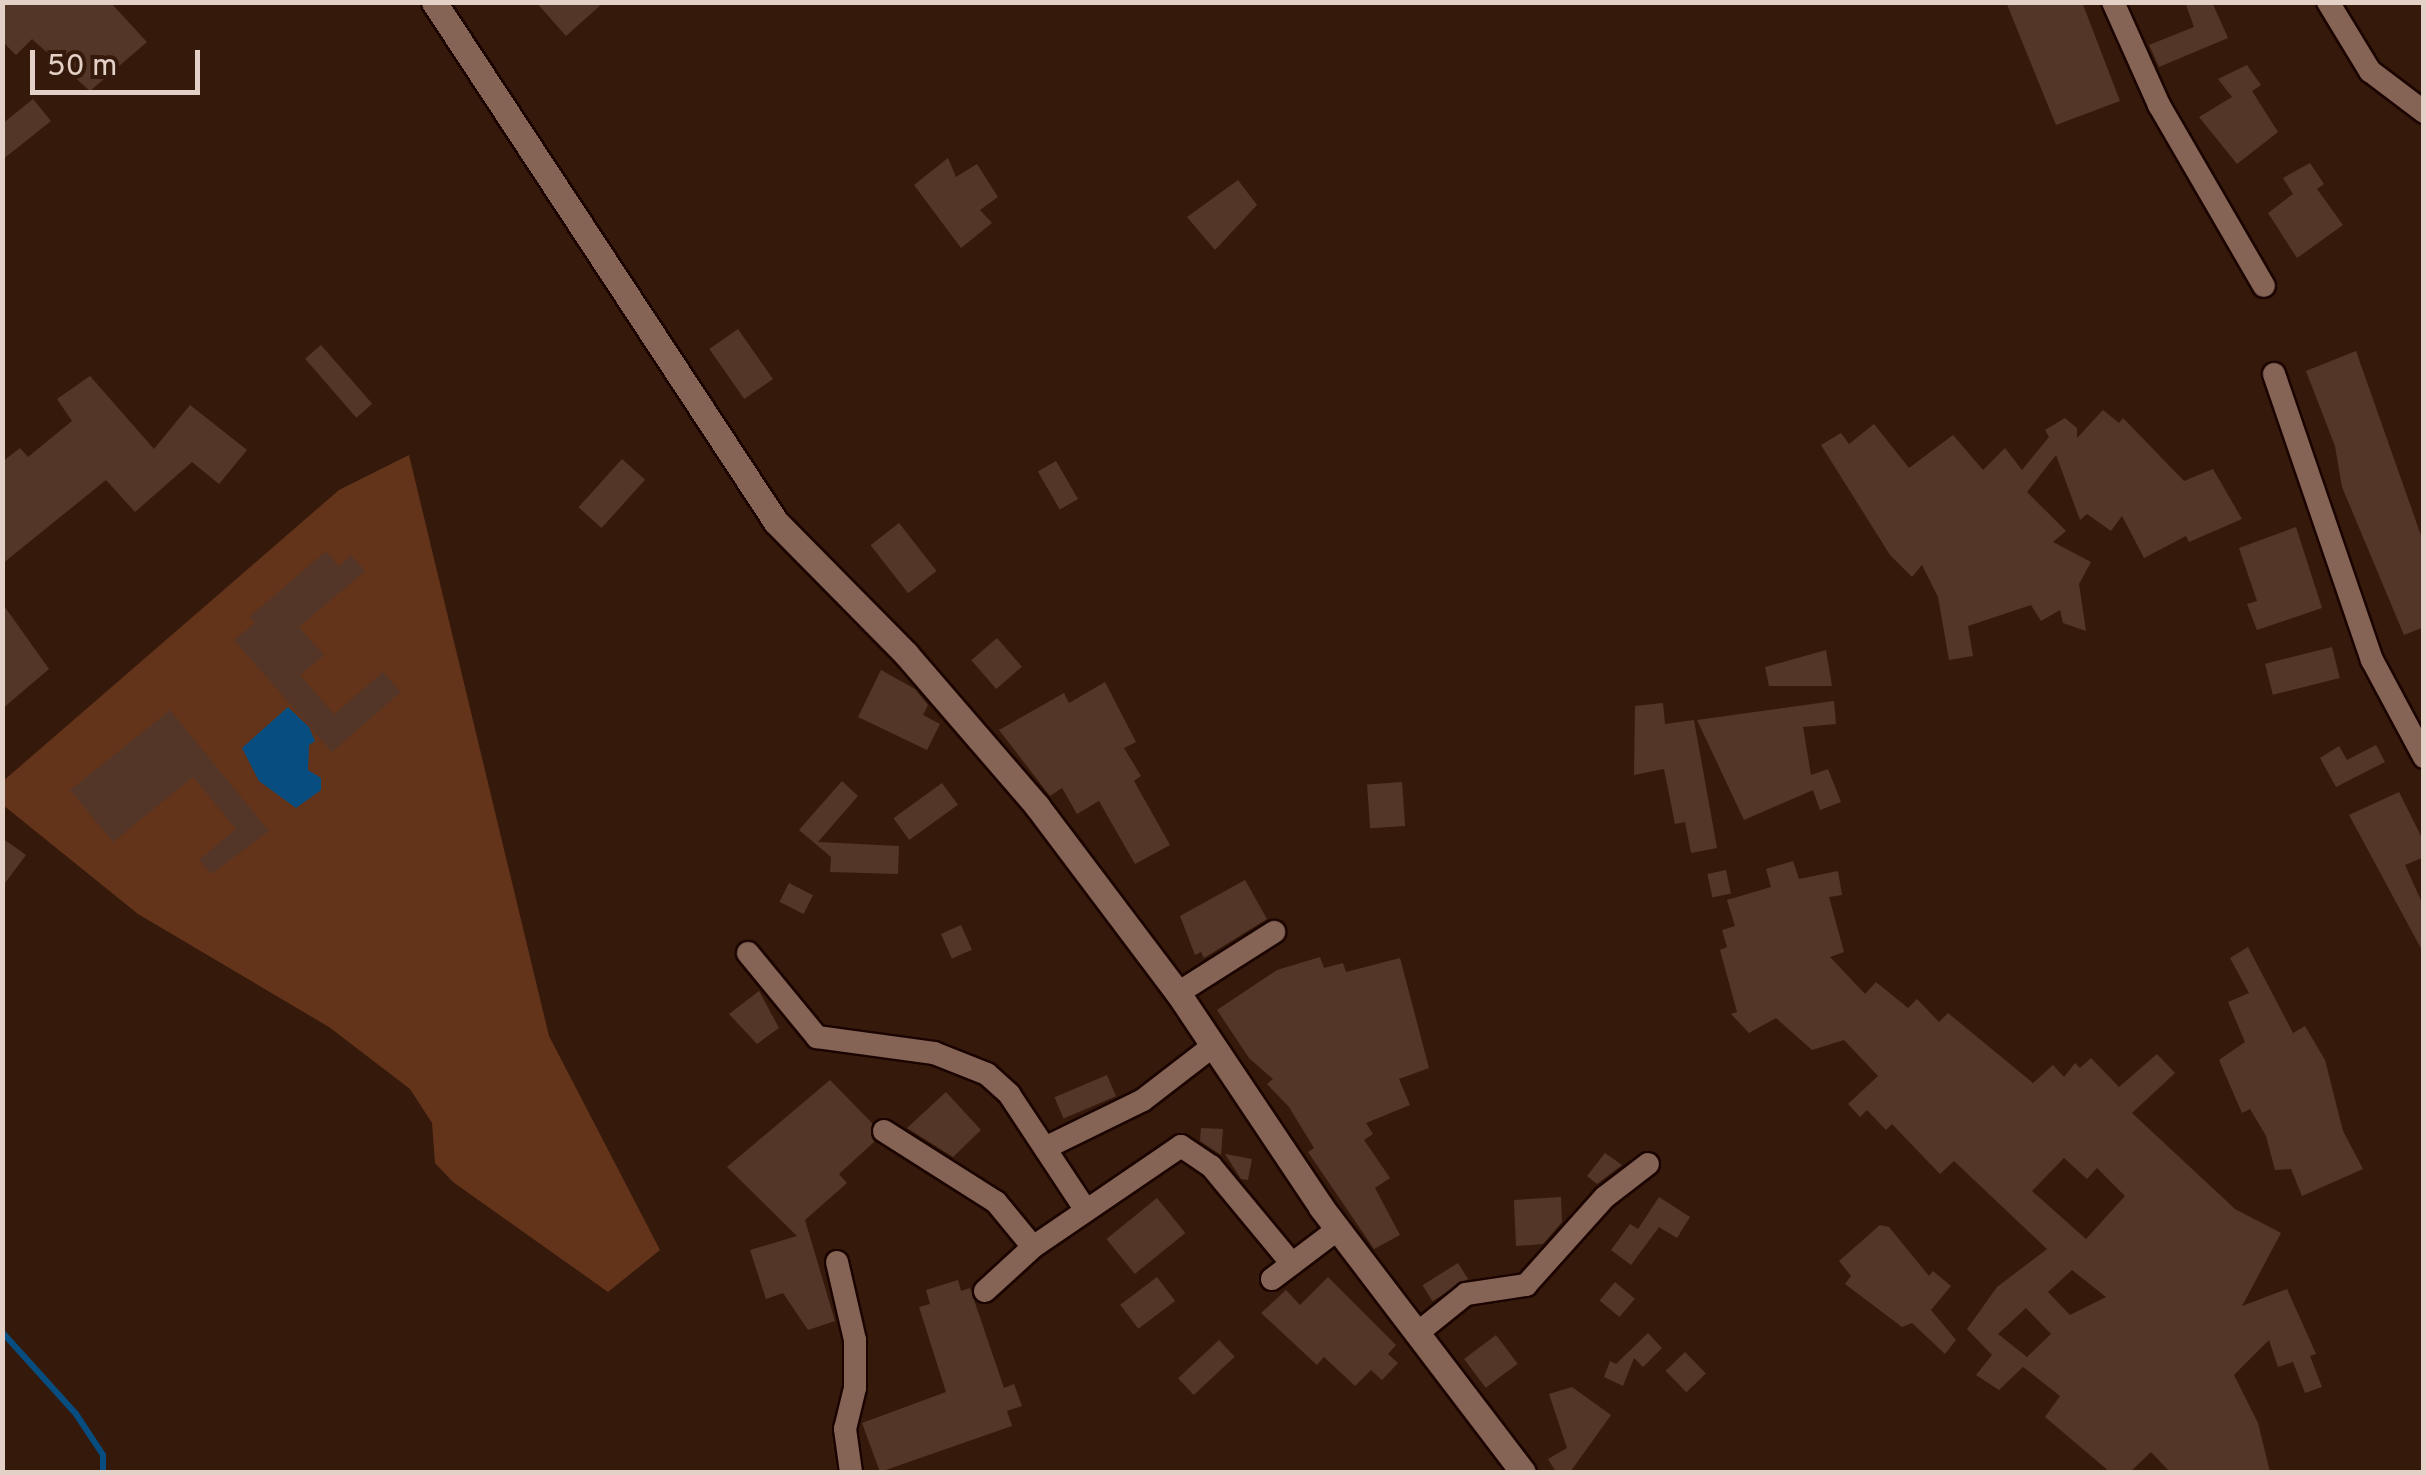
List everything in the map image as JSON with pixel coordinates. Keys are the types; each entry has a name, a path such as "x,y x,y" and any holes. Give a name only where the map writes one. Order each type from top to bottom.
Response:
{"street":[{"path":"434,2 776,522 993,753 1178,994 1338,1229 1420,1331 1523,1472"},
{"path":"2113,2 2159,104 2264,286"},
{"path":"2328,2 2370,71 2424,112"},
{"path":"2274,374 2372,660 2424,757"},
{"path":"1178,994 1274,932"},
{"path":"748,953 808,1032 934,1052 974,1067 1009,1094 1085,1210"},
{"path":"1045,1148 1142,1100 1213,1046"},
{"path":"884,1131 996,1202 1033,1247"},
{"path":"985,1291 1033,1247 1164,1154 1186,1146 1292,1264"},
{"path":"1420,1331 1466,1294 1526,1285 1605,1197 1648,1164"},
{"path":"1272,1279 1338,1229"},
{"path":"837,1262 855,1340 855,1388 845,1429 850,1472"}],"shaded area":[{"path":"409,455 549,1036 660,1250 608,1292 453,1182 435,1163 432,1123 410,1089 329,1027 138,914 3,805 2,782 339,490"}],"water":[{"path":"288,707 309,727 315,741 309,745 308,770 321,778 321,790 296,808 259,781 242,748"}],"building":[{"path":"2,2 110,2 147,42 90,91 32,39 16,55 2,41"},
{"path":"536,2 604,2 566,36"},
{"path":"2006,2 2082,2 2120,101 2056,125"},
{"path":"2185,2 2212,2 2228,38 2159,67 2149,45 2194,27"},
{"path":"2247,65 2261,85 2252,91 2278,132 2237,164 2199,117 2232,97 2218,79"},
{"path":"33,99 51,121 2,160 2,124"},
{"path":"948,158 956,177 977,164 998,197 980,210 992,223 961,248 914,185"},
{"path":"2310,163 2324,184 2317,189 2343,225 2297,258 2268,213 2293,194 2283,178"},
{"path":"1238,180 1257,205 1215,250 1187,217"},
{"path":"738,329 773,379 744,399 709,349"},
{"path":"321,345 372,404 356,418 305,359"},
{"path":"2356,351 2424,544 2424,627 2404,635 2342,487 2335,446 2306,371"},
{"path":"90,376 154,449 190,405 247,450 219,484 192,462 135,512 106,480 2,564 2,462 20,448 28,457 72,421 57,399"},
{"path":"2103,410 2119,423 2123,418 2184,481 2213,469 2242,519 2189,542 2186,536 2144,558 2122,516 2111,531 2087,514 2080,520 2056,455 2027,492 2066,531 2053,542 2091,562 2079,584 2086,631 2063,623 2060,610 2041,621 2031,605 1968,626 1973,656 1949,660 1938,597 1922,565 1912,577 1890,555 1821,445 1841,433 1849,444 1874,424 1909,468 1953,435 1983,470 2005,448 2022,470 2049,437 2045,430 2065,418 2077,428 2077,438"},
{"path":"622,459 645,480 602,528 579,507"},
{"path":"1056,461 1078,499 1060,510 1038,472"},
{"path":"899,523 937,571 908,593 871,545"},
{"path":"2296,527 2322,608 2257,630 2247,604 2257,601 2239,548"},
{"path":"326,551 339,566 351,555 365,571 299,627 324,655 300,675 334,714 383,672 401,692 332,752 234,640 255,623 249,617"},
{"path":"2,603 49,669 2,709"},
{"path":"997,638 1022,667 996,689 971,660"},
{"path":"2332,647 2340,678 2273,695 2265,664"},
{"path":"1826,650 1832,686 1769,686 1765,667"},
{"path":"881,670 915,689 928,705 923,715 940,724 927,750 858,717"},
{"path":"1105,682 1136,742 1124,748 1141,776 1134,781 1170,845 1135,864 1099,801 1077,814 1062,788 1050,796 999,730 1064,693 1069,703"},
{"path":"1834,701 1836,724 1803,727 1811,775 1828,769 1841,802 1820,810 1813,790 1744,820 1697,720"},
{"path":"1663,703 1665,724 1694,720 1717,848 1691,853 1685,822 1675,824 1664,769 1634,775 1635,706"},
{"path":"170,710 269,831 211,874 199,860 236,829 193,777 113,842 70,790"},
{"path":"2376,745 2385,762 2336,787 2320,758 2339,746 2347,760"},
{"path":"842,781 858,796 818,842 899,846 898,874 830,872 831,857 799,830"},
{"path":"1402,782 1405,826 1370,828 1367,784"},
{"path":"942,783 958,805 909,840 893,818"},
{"path":"2399,792 2424,842 2424,857 2405,865 2424,907 2424,954 2349,815"},
{"path":"2,838 26,855 2,887"},
{"path":"1793,861 1799,879 1838,871 1842,895 1829,897 1844,952 1830,957 1865,994 1876,982 1908,1008 1917,999 1939,1022 1948,1013 2033,1083 2053,1065 2064,1077 2075,1063 2080,1068 2091,1058 2119,1087 2157,1054 2175,1073 2132,1113 2235,1209 2281,1233 2242,1306 2287,1289 2316,1354 2310,1356 2322,1387 2305,1393 2293,1362 2278,1367 2269,1340 2234,1375 2258,1423 2270,1472 2170,1472 2151,1452 2130,1472 2110,1472 2045,1417 2060,1396 2023,1367 1999,1390 1976,1375 1992,1355 1967,1329 1997,1287 2047,1249 1954,1161 1940,1174 1892,1124 1886,1130 1867,1110 1860,1117 1848,1104 1878,1076 1844,1040 1812,1050 1776,1018 1749,1033 1731,1014 1737,1012 1720,950 1727,947 1722,930 1735,926 1727,900 1771,887 1766,869","holes":["2064,1158 2087,1179 2097,1168 2125,1196 2086,1239 2032,1191","2072,1270 2106,1297 2070,1315 2048,1292","2026,1308 2051,1334 2027,1357 1998,1334"]},
{"path":"1726,870 1731,893 1712,897 1707,874"},
{"path":"1245,880 1267,919 1204,958 1201,952 1195,955 1180,916"},
{"path":"789,883 813,895 804,914 779,902"},
{"path":"961,925 972,950 952,959 941,934"},
{"path":"2248,947 2293,1033 2305,1026 2325,1060 2343,1131 2363,1169 2302,1196 2291,1169 2275,1170 2266,1136 2250,1109 2242,1113 2219,1060 2245,1042 2228,1002 2249,993 2230,958"},
{"path":"1320,957 1324,968 1343,963 1346,972 1400,958 1429,1068 1399,1079 1410,1105 1366,1123 1373,1134 1364,1140 1390,1178 1375,1188 1400,1235 1374,1249 1308,1152 1314,1148 1289,1107 1267,1084 1273,1079 1249,1058 1217,1010 1277,970"},
{"path":"759,991 779,1028 757,1044 729,1014"},
{"path":"1107,1075 1116,1096 1064,1118 1055,1097"},
{"path":"830,1080 872,1123 874,1142 839,1174 847,1183 805,1220 835,1321 808,1330 783,1293 766,1299 750,1250 797,1236 727,1167"},
{"path":"946,1092 981,1130 953,1157 907,1128"},
{"path":"1201,1128 1223,1129 1221,1155 1200,1141"},
{"path":"1605,1153 1622,1165 1597,1184 1587,1176"},
{"path":"1225,1154 1252,1159 1248,1180 1241,1179"},
{"path":"1561,1197 1562,1222 1543,1244 1516,1246 1514,1200"},
{"path":"1659,1197 1690,1217 1677,1238 1659,1227 1631,1265 1611,1250 1630,1224 1638,1229"},
{"path":"1157,1198 1185,1233 1135,1274 1106,1239"},
{"path":"1880,1225 1889,1227 1929,1276 1933,1271 1951,1286 1931,1310 1956,1340 1945,1354 1912,1323 1902,1327 1845,1284 1851,1276 1839,1261"},
{"path":"1458,1263 1468,1279 1432,1301 1422,1285"},
{"path":"1157,1277 1175,1301 1138,1329 1120,1305"},
{"path":"1328,1277 1396,1345 1388,1354 1398,1363 1382,1380 1371,1370 1355,1386 1324,1357 1317,1365 1261,1313 1286,1290 1300,1305"},
{"path":"958,1280 961,1291 970,1288 1004,1388 1014,1384 1022,1406 1007,1411 1012,1426 880,1472 862,1423 946,1392 919,1307 930,1304 926,1290"},
{"path":"1615,1282 1635,1299 1619,1317 1600,1300"},
{"path":"1648,1333 1662,1348 1643,1367 1634,1358 1623,1386 1604,1377 1610,1361 1616,1364"},
{"path":"1496,1335 1518,1364 1486,1388 1464,1359"},
{"path":"1219,1340 1235,1357 1194,1395 1178,1378"},
{"path":"1685,1352 1706,1374 1686,1392 1666,1371"},
{"path":"1572,1387 1611,1415 1571,1471 1556,1472 1548,1459 1567,1448 1549,1394"}],"waterway":[{"path":"2,1332 76,1414 103,1455 103,1472"}]}
